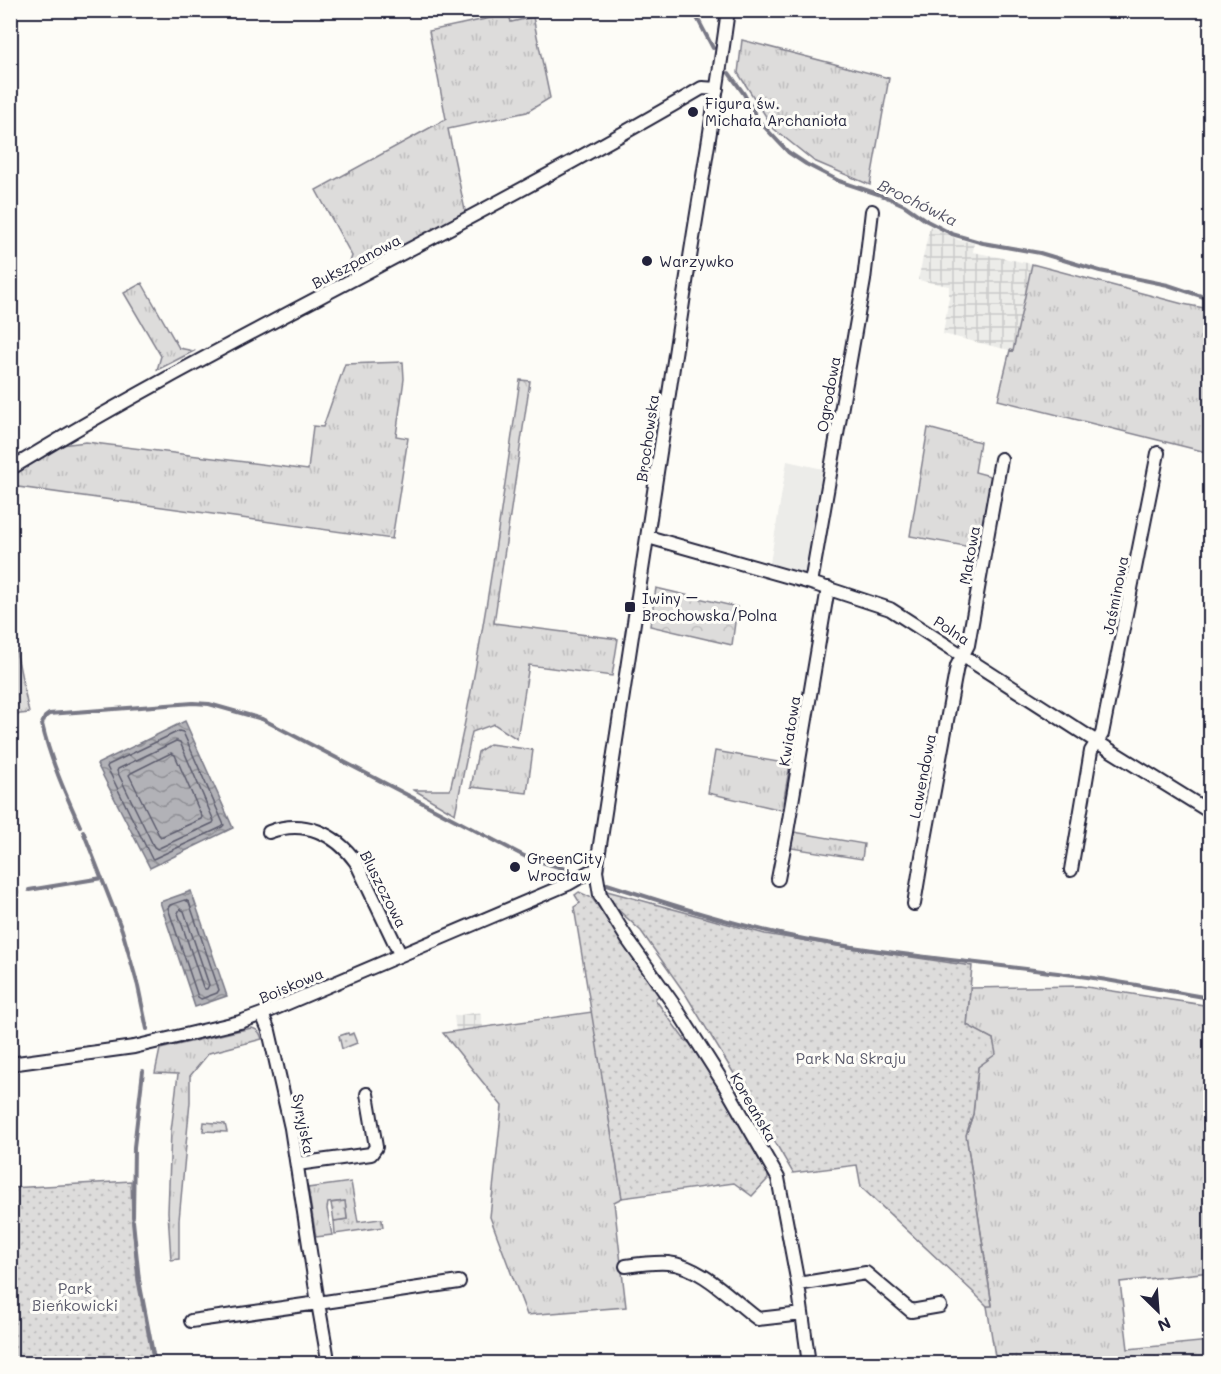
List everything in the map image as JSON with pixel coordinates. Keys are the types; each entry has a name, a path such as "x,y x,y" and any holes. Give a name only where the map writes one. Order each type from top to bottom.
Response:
{"street":[{"name":"Brochowska","path":"600,896 596,871 728,10"},
{"name":"Bukszpanowa","path":"10,469 70,431 557,170 702,88 717,89"},
{"name":"Ogrodowa","path":"811,583 864,280 873,211"},
{"name":"Jaśminowa","path":"1071,870 1091,751 1102,734 1158,453"},
{"name":"Makowa","path":"963,655 968,645 1001,459"},
{"name":"Polna","path":"648,537 828,588 890,609 1210,812"},
{"name":"Kwiatowa","path":"778,879 828,588"},
{"name":"Lawendowa","path":"914,904 957,666 963,655"},
{"name":"Bluszczowa","path":"269,832 285,828 308,828 331,837 346,849 356,862 406,952"},
{"name":"Boiskowa","path":"10,1064 134,1047 240,1022 568,884 589,872 596,871"},
{"name":"Koreańska","path":"600,896 724,1084 778,1178 798,1284 809,1364"},
{"name":"Syryjska","path":"262,1014 269,1031 291,1128 327,1354"},
{"path":"297,1164 372,1154 376,1147 368,1094"},
{"path":"626,1266 670,1263 688,1268 702,1275 758,1319 802,1314"},
{"path":"798,1284 866,1273 911,1311 940,1306"},
{"path":"191,1321 459,1282"}],"shaded area":[{"path":"930,226 959,240 974,243 973,252 1032,264 1013,351 943,334 949,286 918,280"},
{"path":"787,461 823,469 805,573 770,563"},
{"path":"480,1012 483,1027 456,1031 454,1016"}],"green space":[{"path":"509,14 511,22 533,17 550,98 527,112 448,129 466,215 365,266 348,268 352,256 316,190 446,119 429,31"},
{"path":"742,40 889,78 870,185 814,161 774,129 738,73"},
{"path":"1032,264 1210,309 1210,453 998,400 1010,350 1013,351"},
{"path":"142,283 179,348 194,351 157,370 161,356 124,293"},
{"path":"403,362 404,379 396,436 408,438 392,539 11,486 11,473 61,445 86,442 308,470 313,426 323,427 345,364"},
{"path":"520,380 530,381 494,623 618,639 612,676 529,665 517,739 494,724 472,732 455,814 414,790 450,790 481,637"},
{"path":"928,428 980,442 975,472 994,477 981,549 910,536"},
{"path":"656,588 737,607 732,645 650,626"},
{"path":"14,640 29,713 11,715 10,641"},
{"path":"490,744 533,750 527,793 471,787 478,752"},
{"path":"715,751 790,764 782,810 708,793"},
{"path":"794,832 864,844 862,859 791,848"},
{"name":"Park Na Skraju","path":"607,891 765,934 972,966 967,1025 993,1039 996,1054 978,1067 973,1114 966,1135 992,1306 987,1306 861,1187 857,1165 793,1173 686,995 641,931 613,905"},
{"path":"579,892 592,898 661,993 655,999 684,1039 697,1049 768,1170 768,1179 752,1196 734,1183 622,1198 574,907 580,903 575,895"},
{"path":"1080,986 1210,1006 1210,1272 1120,1282 1128,1349 1210,1341 1210,1363 996,1363 987,1306 992,1305 966,1135 973,1114 978,1066 993,1039 967,1026 970,988"},
{"path":"592,1012 622,1198 614,1202 626,1307 527,1315 490,1217 502,1106 443,1033"},
{"path":"252,1028 259,1032 262,1039 209,1053 190,1076 190,1102 179,1220 179,1259 171,1260 168,1212 171,1131 178,1074 155,1073 160,1049"},
{"path":"348,1033 349,1035 353,1033 357,1043 342,1049 339,1036"},
{"path":"204,1122 225,1124 227,1132 203,1131"},
{"name":"Park Bieńkowicki","path":"131,1181 137,1280 153,1363 11,1363 11,1188"},
{"path":"351,1182 358,1222 380,1219 383,1227 335,1234 334,1221 347,1219 345,1201 328,1203 332,1235 316,1237 308,1188"},
{"path":"345,1201 347,1219 334,1221 331,1203"}],"water":[{"path":"185,721 233,828 150,868 97,764"},
{"path":"191,891 227,996 195,1007 160,902"}],"waterway":[{"name":"Brochówka","path":"693,10 713,48"},
{"name":"Brochówka","path":"729,73 758,120 788,152 839,181 904,205 927,221 952,234 983,243 1040,253 1100,271 1168,285 1210,299"},
{"path":"80,826 49,750 42,724 45,717 49,714 193,703 209,704 262,719 528,858 569,870"},
{"path":"83,831 122,930 138,986 147,1029"},
{"path":"29,890 102,878"},
{"path":"607,884 729,921 804,939 1096,978 1210,998"},
{"path":"10,893 17,892"},
{"path":"133,1217 134,1147 143,1071"},
{"path":"133,1221 139,1280 155,1364"}],"place":[{"name":"Figura św. Michała Archanioła","path":"693,112"},
{"name":"Warzywko","path":"647,261"},
{"name":"Iwiny – Brochowska/Polna","path":"630,607"},
{"name":"GreenCity Wrocław","path":"515,867"}]}
